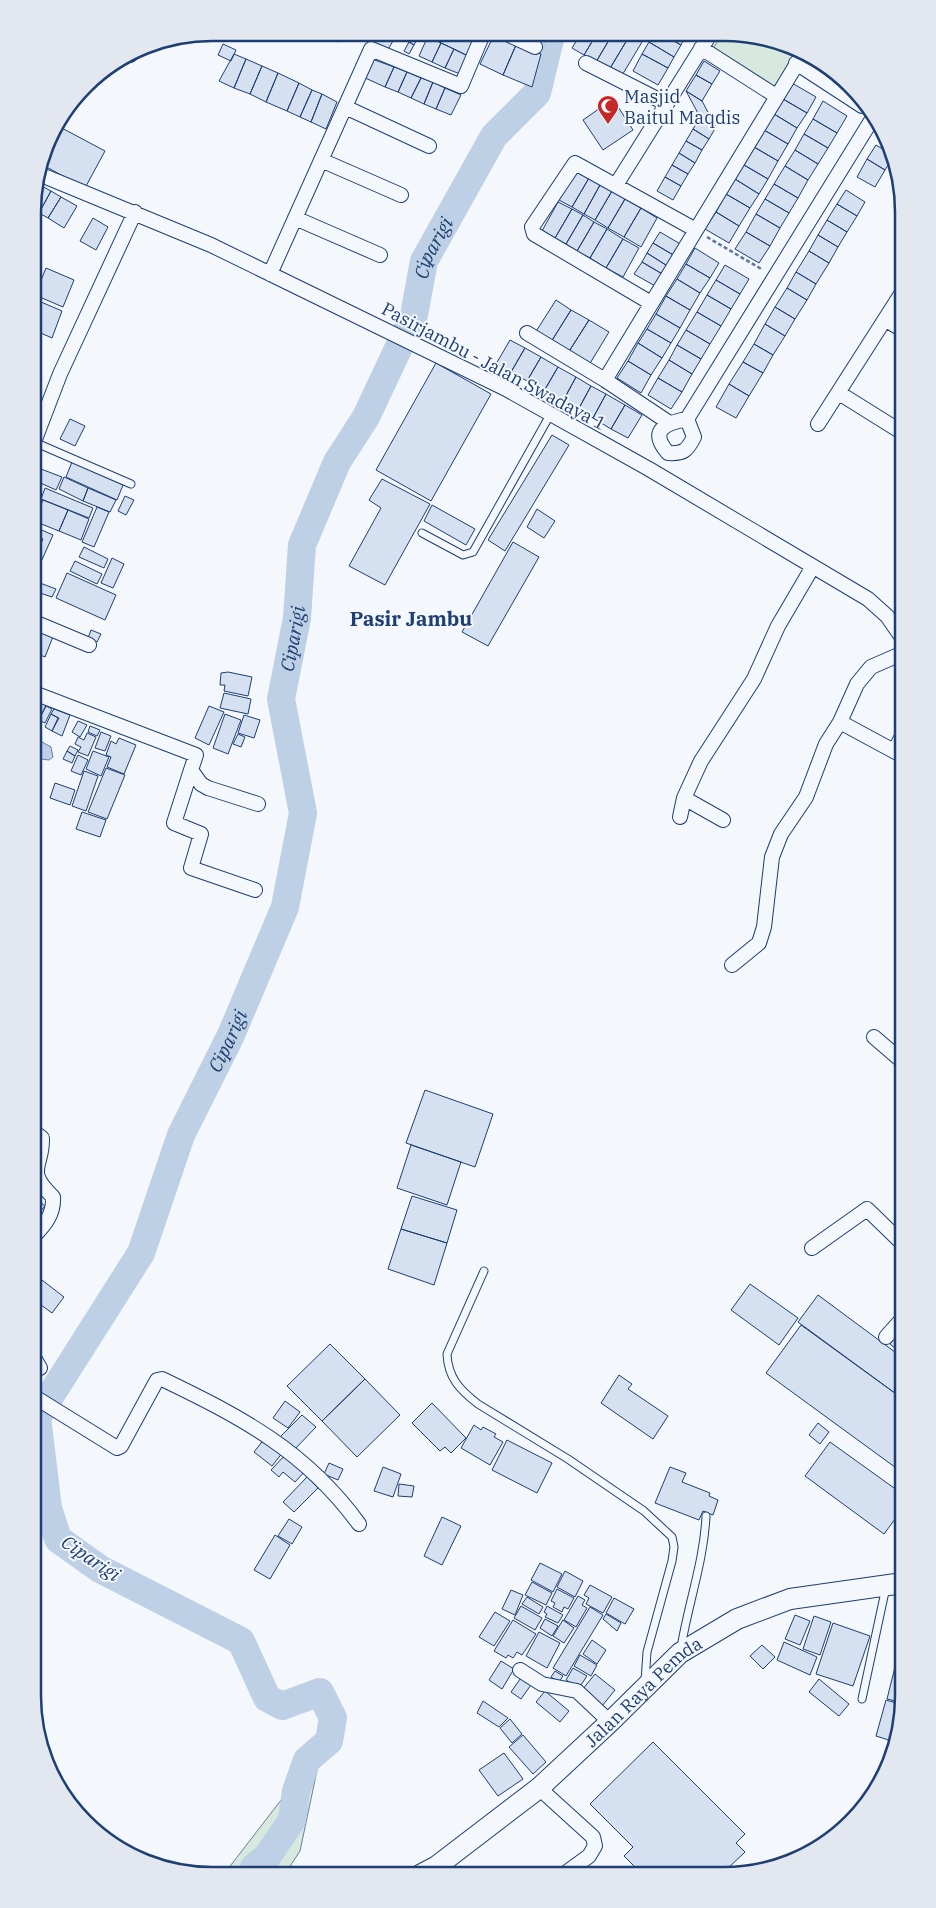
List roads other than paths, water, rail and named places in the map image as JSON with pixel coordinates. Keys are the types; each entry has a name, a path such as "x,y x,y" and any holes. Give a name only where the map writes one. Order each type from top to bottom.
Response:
{"main road":[{"name":"Jalan Raya Pemda","path":"436,1867 539,1788 680,1653 737,1619 790,1600 894,1584"}],"street":[{"path":"270,274 371,49 461,86 480,41"},
{"path":"523,41 535,47"},
{"path":"616,185 705,41"},
{"path":"701,48 776,96"},
{"path":"605,380 799,60 851,98"},
{"path":"586,63 667,104"},
{"path":"345,107 429,146"},
{"path":"527,333 605,380 668,422 687,419 870,124"},
{"path":"321,160 401,196"},
{"path":"651,303 534,234 532,226 575,162 696,230"},
{"name":"Pasirjambu - Jalan Swadaya 1","path":"45,177 211,244 506,389 649,469 868,600 887,616 895,627"},
{"path":"42,421 60,374 135,212"},
{"path":"295,218 380,255"},
{"path":"818,424 895,306"},
{"path":"886,320 895,325"},
{"path":"839,394 895,428"},
{"path":"668,422 661,432 661,446 668,453 681,454 688,448 694,437 687,419"},
{"path":"680,817 684,798 701,761 754,679 778,626 812,568"},
{"path":"42,625 89,645"},
{"path":"732,965 759,942 764,927 772,857 788,820 806,797 826,744 840,722 864,674 871,667 895,657"},
{"path":"42,695 196,755 174,823 202,834 191,868 255,890"},
{"path":"840,722 895,751"},
{"path":"191,770 201,784 208,788 258,804"},
{"path":"684,798 723,820"},
{"path":"874,1037 894,1055"},
{"path":"41,1184 53,1197 54,1207 41,1229"},
{"path":"812,1248 867,1209 894,1236"},
{"path":"886,1337 894,1328"},
{"path":"41,1401 113,1447 120,1447 156,1380 162,1380 221,1408 282,1445 340,1498 359,1524"},
{"path":"520,1670 542,1684 577,1691 610,1722"},
{"path":"539,1788 593,1837 595,1846 589,1856 574,1867"}],"lane":[{"path":"422,534 463,555 473,552 550,415"},
{"path":"42,445 131,484"},
{"path":"484,1271 447,1354 448,1366 460,1390 623,1496 663,1528 672,1538 674,1546 672,1561 647,1652 645,1686"},
{"path":"680,1653 687,1611 705,1543 706,1516"},
{"path":"862,1699 894,1587"}],"water":[{"path":"42,742 51,747 53,757 49,760 42,759"}],"waterway":[{"name":"Ciparigi","path":"41,1410 141,1253 181,1135 231,1035 285,907 303,813 281,699 297,618 302,545 337,462 366,417 414,315 424,261 494,136 537,93 549,41"},
{"name":"Ciparigi","path":"41,1451 48,1508 58,1539 100,1569 241,1641 267,1698 282,1706 320,1692 333,1718 329,1741 307,1760 296,1791 292,1820 267,1857 254,1867"}],"place":[{"name":"Masjid Baitul Maqdis","path":"608,125"}],"district":[{"name":"Pasir Jambu","path":"411,618"}]}
